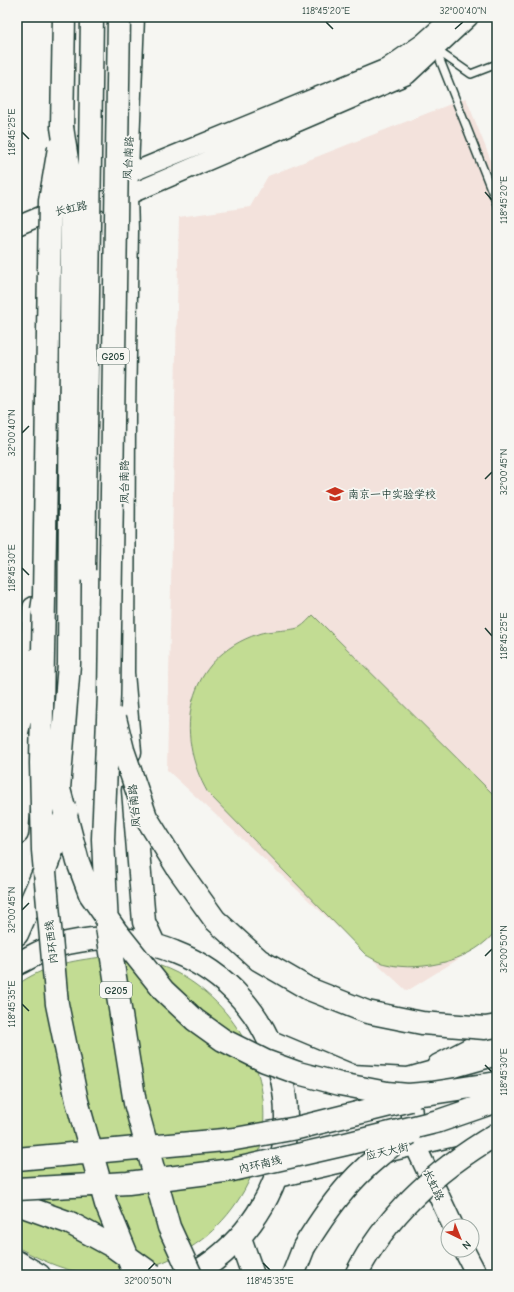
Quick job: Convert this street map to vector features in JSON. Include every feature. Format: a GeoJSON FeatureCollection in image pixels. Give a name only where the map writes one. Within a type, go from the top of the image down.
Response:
{"type":"FeatureCollection","features":[{"type":"Feature","properties":{"kind":"main road"},"geometry":{"type":"LineString","coordinates":[[17,832],[29,690],[39,531],[55,210],[55,17]]}},
{"type":"Feature","properties":{"kind":"main road"},"geometry":{"type":"LineString","coordinates":[[17,732],[32,675],[44,597],[50,201],[62,127],[64,17]]}},
{"type":"Feature","properties":{"kind":"main road"},"geometry":{"type":"LineString","coordinates":[[17,934],[68,809],[81,668],[84,615],[92,17]]}},
{"type":"Feature","properties":{"kind":"main road","name":"凤台南路"},"geometry":{"type":"LineString","coordinates":[[109,694],[119,17]]}},
{"type":"Feature","properties":{"kind":"main road","name":"凤台南路"},"geometry":{"type":"LineString","coordinates":[[133,17],[126,196],[123,673],[144,922],[154,944]]}},
{"type":"Feature","properties":{"kind":"main road"},"geometry":{"type":"LineString","coordinates":[[62,127],[72,193],[72,209],[69,664],[59,789],[78,862],[90,894],[116,931],[164,991],[195,1020],[223,1040],[265,1061],[298,1073],[340,1084],[387,1093],[408,1095],[497,1084]]}},
{"type":"Feature","properties":{"kind":"main road","name":"内环西线"},"geometry":{"type":"LineString","coordinates":[[44,597],[42,763],[43,850],[57,1004],[77,1101],[106,1204],[135,1275]]}},
{"type":"Feature","properties":{"kind":"main road"},"geometry":{"type":"LineString","coordinates":[[109,694],[123,750],[146,817],[177,867],[215,920],[259,960],[309,989],[367,1012],[422,1023],[485,1028],[497,1026]]}},
{"type":"Feature","properties":{"kind":"main road","name":"G205"},"geometry":{"type":"LineString","coordinates":[[109,694],[103,839],[108,934],[135,1102],[169,1227],[190,1275]]}},
{"type":"Feature","properties":{"kind":"main road"},"geometry":{"type":"LineString","coordinates":[[17,964],[54,946],[104,938],[154,944],[191,958],[224,980],[250,1008],[271,1042],[282,1074],[286,1108],[285,1143],[277,1176],[261,1209],[240,1238],[199,1271],[190,1275]]}},
{"type":"Feature","properties":{"kind":"main road"},"geometry":{"type":"LineString","coordinates":[[271,1042],[352,1076],[408,1079],[497,1054]]}},
{"type":"Feature","properties":{"kind":"main road"},"geometry":{"type":"LineString","coordinates":[[17,1159],[235,1139],[297,1128],[420,1097],[497,1071]]}},
{"type":"Feature","properties":{"kind":"main road","name":"长虹路"},"geometry":{"type":"LineString","coordinates":[[408,1079],[415,1145],[449,1218]]}},
{"type":"Feature","properties":{"kind":"main road"},"geometry":{"type":"LineString","coordinates":[[293,1275],[304,1247],[327,1210],[357,1174],[402,1138],[474,1098],[497,1089]]}},
{"type":"Feature","properties":{"kind":"main road","name":"内环南线"},"geometry":{"type":"LineString","coordinates":[[17,1189],[128,1183],[232,1170],[439,1121],[497,1101]]}},
{"type":"Feature","properties":{"kind":"main road","name":"应天大街"},"geometry":{"type":"LineString","coordinates":[[277,1176],[497,1125]]}},
{"type":"Feature","properties":{"kind":"main road"},"geometry":{"type":"LineString","coordinates":[[356,1275],[364,1260],[388,1225],[422,1187],[468,1151],[497,1134]]}},
{"type":"Feature","properties":{"kind":"main road"},"geometry":{"type":"LineString","coordinates":[[17,1204],[70,1223],[114,1247],[153,1275]]}},
{"type":"Feature","properties":{"kind":"main road"},"geometry":{"type":"LineString","coordinates":[[240,1238],[253,1275]]}},
{"type":"Feature","properties":{"kind":"main road"},"geometry":{"type":"LineString","coordinates":[[468,1258],[476,1275]]}},
{"type":"Feature","properties":{"kind":"main road"},"geometry":{"type":"LineString","coordinates":[[17,1262],[39,1275]]}},
{"type":"Feature","properties":{"kind":"main road"},"geometry":{"type":"LineString","coordinates":[[17,1271],[25,1275]]}},
{"type":"Feature","properties":{"kind":"street"},"geometry":{"type":"LineString","coordinates":[[128,174],[387,68],[423,44],[451,17]]}},
{"type":"Feature","properties":{"kind":"street","name":"长虹路"},"geometry":{"type":"LineString","coordinates":[[17,226],[55,210],[126,196],[407,74],[469,17]]}},
{"type":"Feature","properties":{"kind":"street"},"geometry":{"type":"LineString","coordinates":[[408,1079],[497,1033]]}},
{"type":"Feature","properties":{"kind":"lane"},"geometry":{"type":"LineString","coordinates":[[451,17],[435,49],[497,204]]}},
{"type":"Feature","properties":{"kind":"lane"},"geometry":{"type":"LineString","coordinates":[[435,49],[471,74],[497,64]]}},
{"type":"Feature","properties":{"kind":"shaded area","name":"南京一中实验学校"},"geometry":{"type":"Polygon","coordinates":[[[466,98],[497,176],[497,935],[407,991],[167,770],[179,217],[250,207],[268,176],[466,98]]]}},
{"type":"Feature","properties":{"kind":"green space"},"geometry":{"type":"Polygon","coordinates":[[[313,615],[497,798],[497,929],[488,940],[476,949],[462,956],[447,962],[415,967],[378,962],[366,955],[208,793],[197,770],[191,746],[189,723],[193,700],[201,679],[215,661],[234,645],[258,634],[300,627],[313,615]]]}},
{"type":"Feature","properties":{"kind":"green space"},"geometry":{"type":"Polygon","coordinates":[[[104,957],[123,958],[150,963],[177,973],[201,988],[221,1007],[238,1029],[251,1054],[260,1080],[264,1107],[263,1135],[256,1163],[244,1190],[228,1215],[207,1235],[183,1252],[157,1264],[129,1272],[100,1274],[63,1268],[17,1247],[17,985],[37,973],[59,965],[104,957]]]}},
{"type":"Feature","properties":{"kind":"place","name":"南京一中实验学校"},"geometry":{"type":"Point","coordinates":[335,494]}}]}
